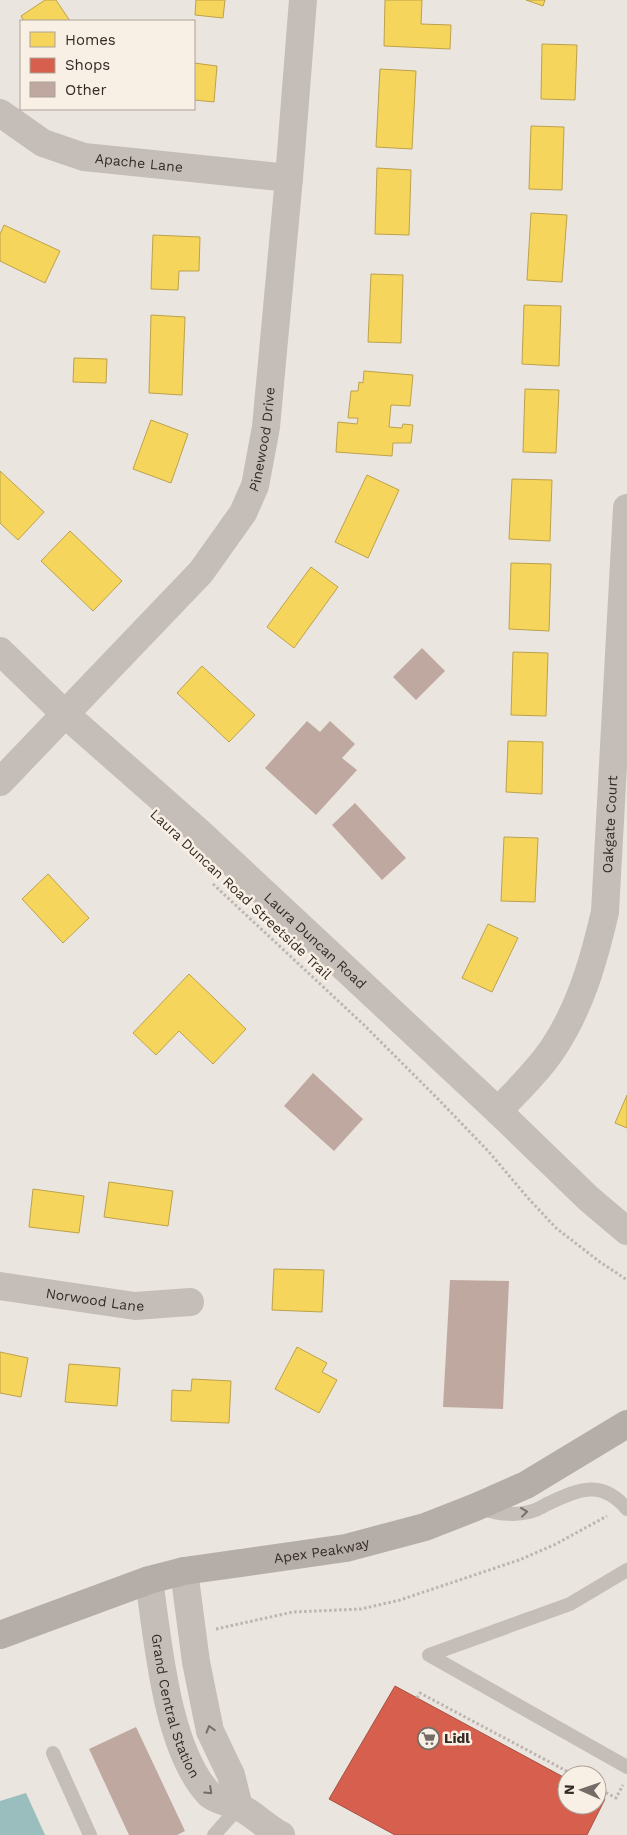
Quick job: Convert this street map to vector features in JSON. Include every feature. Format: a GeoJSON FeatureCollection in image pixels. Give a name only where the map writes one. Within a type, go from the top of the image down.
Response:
{"type":"FeatureCollection","features":[{"type":"Feature","properties":{"kind":"main road","name":"Apex Peakway"},"geometry":{"type":"LineString","coordinates":[[0,1635],[149,1580],[184,1571],[346,1548],[426,1527],[476,1508],[526,1485],[627,1424]]}},
{"type":"Feature","properties":{"kind":"street","name":"Pinewood Drive"},"geometry":{"type":"LineString","coordinates":[[0,782],[201,572],[239,520],[255,486],[266,427],[303,0]]}},
{"type":"Feature","properties":{"kind":"street","name":"Apache Lane"},"geometry":{"type":"LineString","coordinates":[[0,114],[43,143],[84,157],[289,178]]}},
{"type":"Feature","properties":{"kind":"street","name":"Oakgate Court"},"geometry":{"type":"LineString","coordinates":[[498,1111],[554,1048],[582,995],[595,955],[605,912],[627,508]]}},
{"type":"Feature","properties":{"kind":"street","name":"Laura Duncan Road"},"geometry":{"type":"LineString","coordinates":[[0,651],[66,714],[199,832],[590,1199],[627,1231]]}},
{"type":"Feature","properties":{"kind":"street","name":"Norwood Lane"},"geometry":{"type":"LineString","coordinates":[[0,1286],[135,1306],[190,1302]]}},
{"type":"Feature","properties":{"kind":"street","name":"Grand Central Station"},"geometry":{"type":"LineString","coordinates":[[184,1571],[196,1662],[210,1732],[231,1775],[239,1807]]}},
{"type":"Feature","properties":{"kind":"street","name":"Grand Central Station"},"geometry":{"type":"LineString","coordinates":[[149,1580],[170,1708],[184,1752],[198,1780],[210,1796],[239,1807],[269,1829],[281,1835]]}},
{"type":"Feature","properties":{"kind":"lane"},"geometry":{"type":"LineString","coordinates":[[476,1508],[499,1514],[529,1512],[575,1492],[597,1488],[615,1497],[627,1509]]}},
{"type":"Feature","properties":{"kind":"lane"},"geometry":{"type":"LineString","coordinates":[[627,1570],[570,1604],[429,1655],[627,1768]]}},
{"type":"Feature","properties":{"kind":"lane"},"geometry":{"type":"LineString","coordinates":[[52,1753],[90,1835]]}},
{"type":"Feature","properties":{"kind":"lane"},"geometry":{"type":"LineString","coordinates":[[214,1835],[239,1807]]}},
{"type":"Feature","properties":{"kind":"path","name":"Laura Duncan Road Streetside Trail"},"geometry":{"type":"LineString","coordinates":[[208,878],[364,1025],[439,1100],[489,1152],[556,1228],[627,1280]]}},
{"type":"Feature","properties":{"kind":"path"},"geometry":{"type":"LineString","coordinates":[[213,1630],[293,1612],[361,1609],[400,1600],[528,1556],[554,1545],[608,1515]]}},
{"type":"Feature","properties":{"kind":"path"},"geometry":{"type":"LineString","coordinates":[[418,1698],[420,1693],[557,1766]]}},
{"type":"Feature","properties":{"kind":"path"},"geometry":{"type":"LineString","coordinates":[[607,1793],[616,1798],[623,1785]]}},
{"type":"Feature","properties":{"kind":"water"},"geometry":{"type":"Polygon","coordinates":[[[26,1793],[45,1835],[0,1835],[0,1801],[26,1793]]]}},
{"type":"Feature","properties":{"kind":"building: Homes"},"geometry":{"type":"Polygon","coordinates":[[[45,0],[56,0],[69,20],[23,20],[21,16],[45,0]]]}},
{"type":"Feature","properties":{"kind":"building: Homes"},"geometry":{"type":"Polygon","coordinates":[[[196,0],[225,0],[223,18],[195,15],[196,0]]]}},
{"type":"Feature","properties":{"kind":"building: Homes"},"geometry":{"type":"Polygon","coordinates":[[[385,0],[422,0],[421,24],[451,25],[450,49],[384,46],[385,0]]]}},
{"type":"Feature","properties":{"kind":"building: Homes"},"geometry":{"type":"Polygon","coordinates":[[[526,0],[545,0],[543,6],[526,0]]]}},
{"type":"Feature","properties":{"kind":"building: Homes"},"geometry":{"type":"Polygon","coordinates":[[[542,44],[577,45],[575,100],[541,99],[542,44]]]}},
{"type":"Feature","properties":{"kind":"building: Homes"},"geometry":{"type":"Polygon","coordinates":[[[195,63],[217,66],[214,102],[195,100],[195,63]]]}},
{"type":"Feature","properties":{"kind":"building: Homes"},"geometry":{"type":"Polygon","coordinates":[[[380,69],[416,71],[412,149],[376,147],[380,69]]]}},
{"type":"Feature","properties":{"kind":"building: Homes"},"geometry":{"type":"Polygon","coordinates":[[[531,126],[564,127],[562,190],[529,189],[531,126]]]}},
{"type":"Feature","properties":{"kind":"building: Homes"},"geometry":{"type":"Polygon","coordinates":[[[377,168],[411,170],[409,235],[375,234],[377,168]]]}},
{"type":"Feature","properties":{"kind":"building: Homes"},"geometry":{"type":"Polygon","coordinates":[[[531,213],[567,215],[562,282],[527,280],[531,213]]]}},
{"type":"Feature","properties":{"kind":"building: Homes"},"geometry":{"type":"Polygon","coordinates":[[[4,225],[60,251],[45,283],[0,261],[0,234],[4,225]]]}},
{"type":"Feature","properties":{"kind":"building: Homes"},"geometry":{"type":"Polygon","coordinates":[[[153,235],[200,237],[199,271],[179,271],[178,290],[151,289],[153,235]]]}},
{"type":"Feature","properties":{"kind":"building: Homes"},"geometry":{"type":"Polygon","coordinates":[[[371,274],[403,275],[401,343],[368,342],[371,274]]]}},
{"type":"Feature","properties":{"kind":"building: Homes"},"geometry":{"type":"Polygon","coordinates":[[[524,305],[561,306],[559,366],[522,364],[524,305]]]}},
{"type":"Feature","properties":{"kind":"building: Homes"},"geometry":{"type":"Polygon","coordinates":[[[151,315],[185,317],[182,395],[149,393],[151,315]]]}},
{"type":"Feature","properties":{"kind":"building: Homes"},"geometry":{"type":"Polygon","coordinates":[[[74,358],[107,359],[106,383],[73,382],[74,358]]]}},
{"type":"Feature","properties":{"kind":"building: Homes"},"geometry":{"type":"Polygon","coordinates":[[[364,371],[413,375],[410,406],[391,405],[389,427],[402,428],[403,424],[413,425],[411,443],[393,443],[392,456],[336,452],[338,422],[357,424],[358,418],[348,418],[351,391],[358,391],[359,382],[363,383],[364,371]]]}},
{"type":"Feature","properties":{"kind":"building: Homes"},"geometry":{"type":"Polygon","coordinates":[[[525,389],[559,390],[556,453],[523,452],[525,389]]]}},
{"type":"Feature","properties":{"kind":"building: Homes"},"geometry":{"type":"Polygon","coordinates":[[[151,420],[188,434],[171,483],[133,469],[151,420]]]}},
{"type":"Feature","properties":{"kind":"building: Homes"},"geometry":{"type":"Polygon","coordinates":[[[0,471],[44,512],[18,540],[0,523],[0,471]]]}},
{"type":"Feature","properties":{"kind":"building: Homes"},"geometry":{"type":"Polygon","coordinates":[[[367,475],[399,490],[368,558],[335,542],[367,475]]]}},
{"type":"Feature","properties":{"kind":"building: Homes"},"geometry":{"type":"Polygon","coordinates":[[[512,479],[552,480],[550,541],[509,539],[512,479]]]}},
{"type":"Feature","properties":{"kind":"building: Homes"},"geometry":{"type":"Polygon","coordinates":[[[70,531],[122,581],[93,611],[41,561],[70,531]]]}},
{"type":"Feature","properties":{"kind":"building: Homes"},"geometry":{"type":"Polygon","coordinates":[[[511,563],[551,564],[549,631],[509,629],[511,563]]]}},
{"type":"Feature","properties":{"kind":"building: Homes"},"geometry":{"type":"Polygon","coordinates":[[[311,567],[338,587],[294,648],[267,627],[311,567]]]}},
{"type":"Feature","properties":{"kind":"building: Homes"},"geometry":{"type":"Polygon","coordinates":[[[513,652],[548,653],[546,716],[511,715],[513,652]]]}},
{"type":"Feature","properties":{"kind":"building: Homes"},"geometry":{"type":"Polygon","coordinates":[[[202,666],[255,715],[229,742],[177,693],[202,666]]]}},
{"type":"Feature","properties":{"kind":"building: Homes"},"geometry":{"type":"Polygon","coordinates":[[[508,741],[543,742],[542,794],[506,792],[508,741]]]}},
{"type":"Feature","properties":{"kind":"building: Homes"},"geometry":{"type":"Polygon","coordinates":[[[504,837],[538,838],[535,902],[501,901],[504,837]]]}},
{"type":"Feature","properties":{"kind":"building: Homes"},"geometry":{"type":"Polygon","coordinates":[[[48,874],[89,918],[63,943],[22,899],[48,874]]]}},
{"type":"Feature","properties":{"kind":"building: Homes"},"geometry":{"type":"Polygon","coordinates":[[[488,924],[518,938],[492,992],[462,978],[488,924]]]}},
{"type":"Feature","properties":{"kind":"building: Homes"},"geometry":{"type":"Polygon","coordinates":[[[189,974],[246,1029],[213,1064],[179,1031],[156,1055],[133,1033],[189,974]]]}},
{"type":"Feature","properties":{"kind":"building: Homes"},"geometry":{"type":"Polygon","coordinates":[[[627,1095],[627,1128],[615,1123],[627,1095]]]}},
{"type":"Feature","properties":{"kind":"building: Homes"},"geometry":{"type":"Polygon","coordinates":[[[109,1182],[173,1191],[168,1226],[104,1217],[109,1182]]]}},
{"type":"Feature","properties":{"kind":"building: Homes"},"geometry":{"type":"Polygon","coordinates":[[[33,1189],[84,1196],[79,1233],[29,1227],[33,1189]]]}},
{"type":"Feature","properties":{"kind":"building: Homes"},"geometry":{"type":"Polygon","coordinates":[[[274,1269],[324,1270],[322,1312],[272,1310],[274,1269]]]}},
{"type":"Feature","properties":{"kind":"building: Homes"},"geometry":{"type":"Polygon","coordinates":[[[297,1347],[327,1363],[322,1372],[337,1380],[319,1413],[275,1389],[297,1347]]]}},
{"type":"Feature","properties":{"kind":"building: Homes"},"geometry":{"type":"Polygon","coordinates":[[[0,1352],[28,1358],[21,1397],[0,1393],[0,1352]]]}},
{"type":"Feature","properties":{"kind":"building: Homes"},"geometry":{"type":"Polygon","coordinates":[[[69,1364],[120,1368],[117,1406],[65,1402],[69,1364]]]}},
{"type":"Feature","properties":{"kind":"building: Homes"},"geometry":{"type":"Polygon","coordinates":[[[192,1379],[231,1381],[229,1423],[171,1421],[172,1390],[191,1391],[192,1379]]]}},
{"type":"Feature","properties":{"kind":"building: Shops","name":"Lidl"},"geometry":{"type":"Polygon","coordinates":[[[395,1686],[557,1774],[557,1815],[597,1815],[587,1835],[395,1835],[329,1799],[395,1686]]]}},
{"type":"Feature","properties":{"kind":"building: Other"},"geometry":{"type":"Polygon","coordinates":[[[422,648],[445,671],[416,700],[393,677],[422,648]]]}},
{"type":"Feature","properties":{"kind":"building: Other"},"geometry":{"type":"Polygon","coordinates":[[[307,721],[320,732],[330,721],[355,744],[342,758],[357,770],[316,815],[265,768],[307,721]]]}},
{"type":"Feature","properties":{"kind":"building: Other"},"geometry":{"type":"Polygon","coordinates":[[[355,803],[406,858],[382,880],[332,825],[355,803]]]}},
{"type":"Feature","properties":{"kind":"building: Other"},"geometry":{"type":"Polygon","coordinates":[[[313,1073],[363,1119],[334,1151],[284,1106],[313,1073]]]}},
{"type":"Feature","properties":{"kind":"building: Other"},"geometry":{"type":"Polygon","coordinates":[[[450,1280],[509,1281],[503,1409],[443,1407],[450,1280]]]}},
{"type":"Feature","properties":{"kind":"building: Other"},"geometry":{"type":"Polygon","coordinates":[[[136,1727],[185,1831],[177,1835],[129,1835],[89,1749],[136,1727]]]}},
{"type":"Feature","properties":{"kind":"place","name":"Lidl"},"geometry":{"type":"Point","coordinates":[428,1738]}}]}
